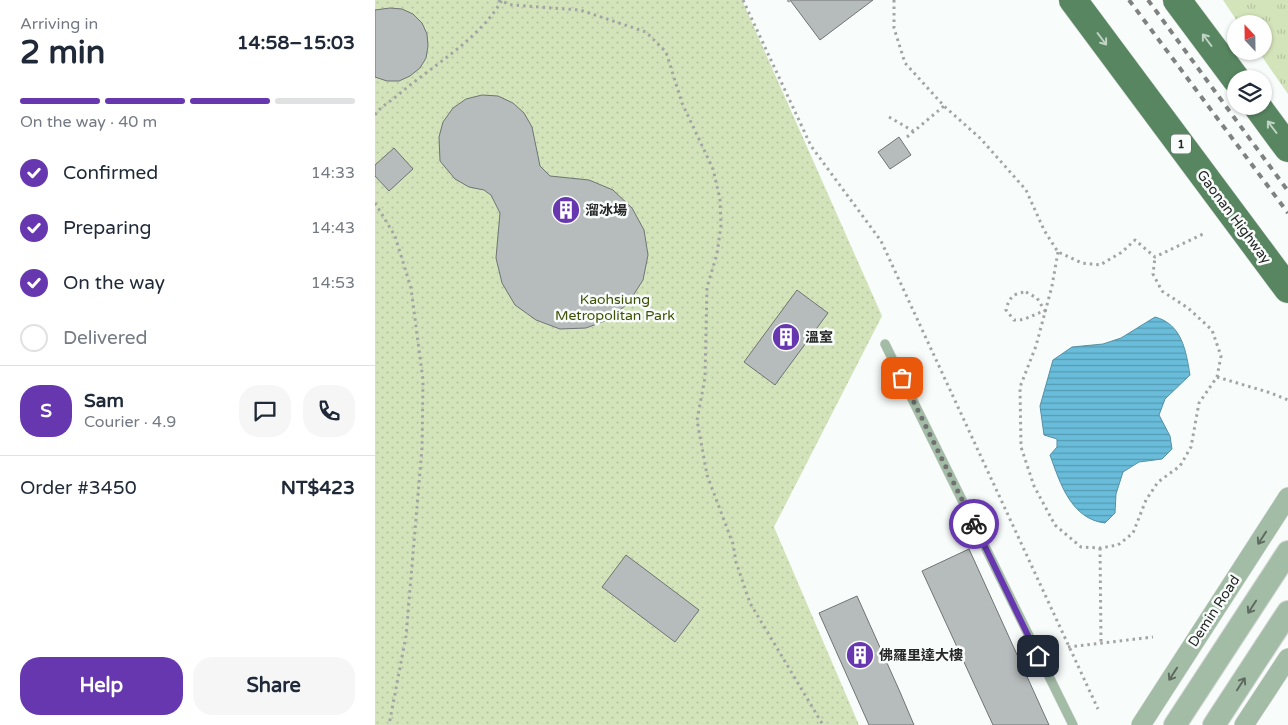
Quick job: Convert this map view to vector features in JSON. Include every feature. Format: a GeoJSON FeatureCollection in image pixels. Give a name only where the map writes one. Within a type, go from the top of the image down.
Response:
{"type":"FeatureCollection","features":[{"type":"Feature","properties":{"kind":"main road","name":"Gaonan Highway"},"geometry":{"type":"LineString","coordinates":[[1073,0],[1288,289]]}},
{"type":"Feature","properties":{"kind":"main road"},"geometry":{"type":"LineString","coordinates":[[1177,0],[1229,70]]}},
{"type":"Feature","properties":{"kind":"main road"},"geometry":{"type":"LineString","coordinates":[[1264,115],[1288,148]]}},
{"type":"Feature","properties":{"kind":"street","name":"Demin Road"},"geometry":{"type":"LineString","coordinates":[[1141,725],[1288,497]]}},
{"type":"Feature","properties":{"kind":"street"},"geometry":{"type":"LineString","coordinates":[[1175,725],[1288,552]]}},
{"type":"Feature","properties":{"kind":"street"},"geometry":{"type":"LineString","coordinates":[[1214,725],[1288,612]]}},
{"type":"Feature","properties":{"kind":"street"},"geometry":{"type":"LineString","coordinates":[[1244,725],[1288,658]]}},
{"type":"Feature","properties":{"kind":"lane"},"geometry":{"type":"LineString","coordinates":[[885,344],[1073,725]]}},
{"type":"Feature","properties":{"kind":"path"},"geometry":{"type":"LineString","coordinates":[[743,0],[811,146],[881,241],[1098,710]]}},
{"type":"Feature","properties":{"kind":"path"},"geometry":{"type":"LineString","coordinates":[[895,0],[893,28],[905,64],[944,106],[981,139],[1026,190],[1044,230],[1058,252],[1082,262],[1100,264],[1122,252],[1135,240],[1155,256]]}},
{"type":"Feature","properties":{"kind":"path"},"geometry":{"type":"LineString","coordinates":[[375,115],[384,104],[466,40],[493,15],[500,1],[512,5],[580,10],[646,32],[666,52],[682,103],[713,169],[720,199],[721,224],[717,254],[707,288],[705,378],[697,420],[707,475],[733,544],[736,562],[750,603],[823,725]]}},
{"type":"Feature","properties":{"kind":"path"},"geometry":{"type":"LineString","coordinates":[[907,136],[944,106]]}},
{"type":"Feature","properties":{"kind":"path"},"geometry":{"type":"LineString","coordinates":[[889,117],[913,132]]}},
{"type":"Feature","properties":{"kind":"path"},"geometry":{"type":"LineString","coordinates":[[375,203],[395,236],[411,288],[423,380],[422,448],[407,636],[389,725]]}},
{"type":"Feature","properties":{"kind":"path"},"geometry":{"type":"LineString","coordinates":[[1155,256],[1203,234]]}},
{"type":"Feature","properties":{"kind":"path"},"geometry":{"type":"LineString","coordinates":[[1058,252],[1036,346],[1020,386],[1021,447],[1034,486],[1055,525],[1081,547],[1100,548],[1118,546],[1133,533],[1146,500],[1158,482],[1180,466],[1191,447],[1199,403],[1217,378],[1221,356],[1211,330],[1188,308],[1162,291],[1153,274],[1155,256]]}},
{"type":"Feature","properties":{"kind":"path"},"geometry":{"type":"LineString","coordinates":[[1017,292],[1026,292],[1037,298],[1045,311],[1034,314],[1025,321],[1014,320],[1007,310],[1009,300],[1017,292]]}},
{"type":"Feature","properties":{"kind":"path"},"geometry":{"type":"LineString","coordinates":[[1217,378],[1271,393],[1288,400]]}},
{"type":"Feature","properties":{"kind":"path"},"geometry":{"type":"LineString","coordinates":[[1100,548],[1101,642]]}},
{"type":"Feature","properties":{"kind":"path"},"geometry":{"type":"LineString","coordinates":[[1069,647],[1153,637]]}},
{"type":"Feature","properties":{"kind":"green space","name":"Kaohsiung Metropolitan Park"},"geometry":{"type":"Polygon","coordinates":[[[375,0],[742,0],[882,316],[774,527],[859,725],[375,725],[375,0]]]}},
{"type":"Feature","properties":{"kind":"green space"},"geometry":{"type":"Polygon","coordinates":[[[1223,0],[1288,0],[1288,94],[1264,60],[1273,60],[1273,15],[1233,15],[1223,0]]]}},
{"type":"Feature","properties":{"kind":"water"},"geometry":{"type":"Polygon","coordinates":[[[1155,317],[1164,321],[1177,332],[1187,357],[1190,375],[1165,399],[1159,415],[1170,436],[1172,449],[1162,459],[1139,462],[1123,472],[1116,494],[1115,513],[1105,523],[1093,520],[1083,515],[1075,507],[1063,488],[1050,455],[1057,447],[1057,439],[1044,435],[1040,406],[1053,360],[1072,347],[1103,344],[1121,338],[1155,317]]]}},
{"type":"Feature","properties":{"kind":"building"},"geometry":{"type":"Polygon","coordinates":[[[790,0],[873,0],[820,40],[790,0]]]}},
{"type":"Feature","properties":{"kind":"building"},"geometry":{"type":"Polygon","coordinates":[[[402,9],[413,14],[422,23],[427,34],[426,58],[420,68],[410,76],[399,81],[387,81],[375,77],[375,10],[402,9]]]}},
{"type":"Feature","properties":{"kind":"building","name":"溜冰場"},"geometry":{"type":"Polygon","coordinates":[[[482,95],[498,96],[513,103],[524,113],[532,127],[540,166],[550,176],[589,180],[613,190],[632,208],[644,230],[648,255],[643,280],[629,302],[610,319],[586,328],[560,329],[536,320],[515,305],[502,283],[496,258],[500,213],[491,195],[484,190],[469,187],[455,179],[440,161],[439,137],[443,122],[453,108],[466,99],[482,95]]]}},
{"type":"Feature","properties":{"kind":"building"},"geometry":{"type":"Polygon","coordinates":[[[899,137],[911,155],[890,169],[878,152],[899,137]]]}},
{"type":"Feature","properties":{"kind":"building"},"geometry":{"type":"Polygon","coordinates":[[[394,148],[413,169],[389,191],[375,176],[375,165],[394,148]]]}},
{"type":"Feature","properties":{"kind":"building","name":"溫室"},"geometry":{"type":"Polygon","coordinates":[[[797,290],[828,313],[775,385],[744,362],[797,290]]]}},
{"type":"Feature","properties":{"kind":"building"},"geometry":{"type":"Polygon","coordinates":[[[969,549],[1049,725],[993,725],[922,571],[969,549]]]}},
{"type":"Feature","properties":{"kind":"building"},"geometry":{"type":"Polygon","coordinates":[[[626,555],[699,610],[675,642],[602,587],[626,555]]]}},
{"type":"Feature","properties":{"kind":"building","name":"佛羅里達大樓"},"geometry":{"type":"Polygon","coordinates":[[[857,596],[914,725],[869,725],[819,613],[857,596]]]}},
{"type":"Feature","properties":{"kind":"railway"},"geometry":{"type":"LineString","coordinates":[[1129,0],[1288,213]]}},
{"type":"Feature","properties":{"kind":"railway"},"geometry":{"type":"LineString","coordinates":[[1148,0],[1288,191]]}},
{"type":"Feature","properties":{"kind":"way so far"},"geometry":{"type":"LineString","coordinates":[[902,378],[974,524]]}},
{"type":"Feature","properties":{"kind":"place","name":"溜冰場"},"geometry":{"type":"Point","coordinates":[566,210]}},
{"type":"Feature","properties":{"kind":"place","name":"溫室"},"geometry":{"type":"Point","coordinates":[786,337]}},
{"type":"Feature","properties":{"kind":"place","name":"佛羅里達大樓"},"geometry":{"type":"Point","coordinates":[860,655]}},
{"type":"Feature","properties":{"kind":"route"},"geometry":{"type":"LineString","coordinates":[[974,524],[1038,656]]}}]}
